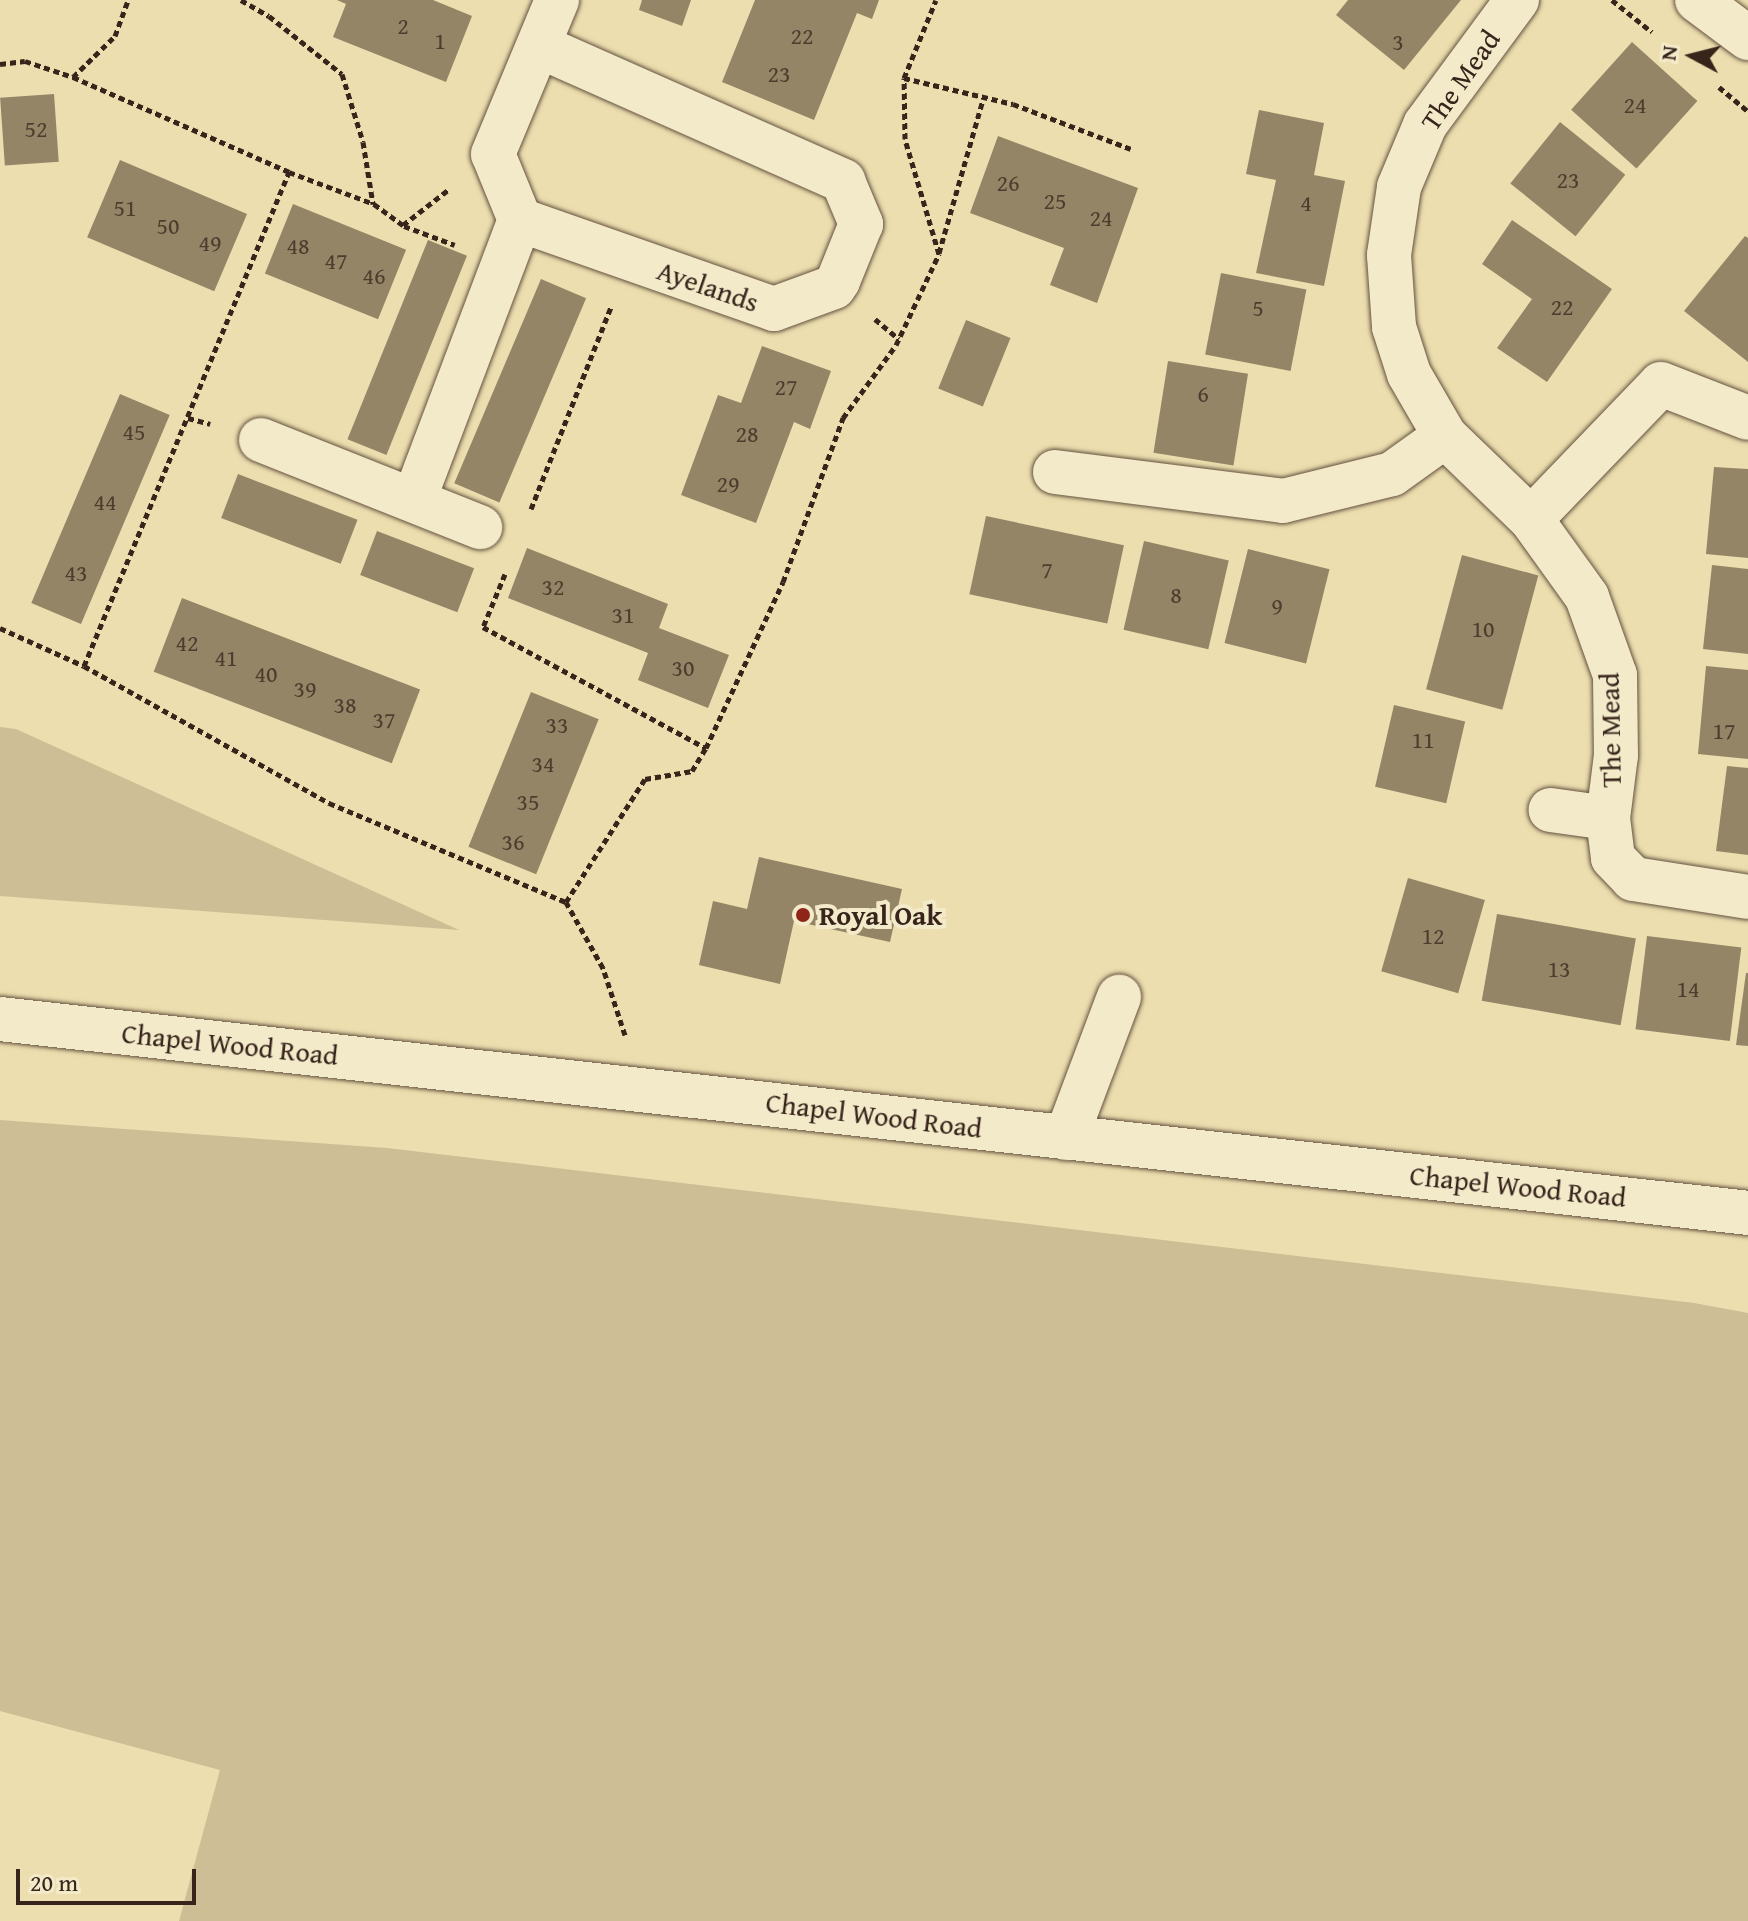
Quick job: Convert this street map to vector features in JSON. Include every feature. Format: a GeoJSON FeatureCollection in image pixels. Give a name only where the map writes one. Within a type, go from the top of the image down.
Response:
{"type":"FeatureCollection","features":[{"type":"Feature","properties":{"kind":"street"},"geometry":{"type":"LineString","coordinates":[[414,500],[520,220],[493,154],[557,0]]}},
{"type":"Feature","properties":{"kind":"street","name":"The Mead"},"geometry":{"type":"LineString","coordinates":[[1517,0],[1425,125],[1399,187],[1389,255],[1394,327],[1409,374],[1445,436],[1531,519],[1587,597],[1615,675],[1616,755],[1608,818],[1613,858],[1633,879],[1748,897]]}},
{"type":"Feature","properties":{"kind":"street"},"geometry":{"type":"LineString","coordinates":[[1697,0],[1748,38]]}},
{"type":"Feature","properties":{"kind":"street","name":"Ayelands"},"geometry":{"type":"LineString","coordinates":[[520,220],[774,309],[834,287],[861,224],[843,181],[539,46]]}},
{"type":"Feature","properties":{"kind":"street"},"geometry":{"type":"LineString","coordinates":[[1531,519],[1661,384],[1748,418]]}},
{"type":"Feature","properties":{"kind":"street"},"geometry":{"type":"LineString","coordinates":[[1055,472],[1283,501],[1392,474],[1445,436]]}},
{"type":"Feature","properties":{"kind":"street"},"geometry":{"type":"LineString","coordinates":[[261,440],[480,527]]}},
{"type":"Feature","properties":{"kind":"street","name":"The Mead"},"geometry":{"type":"LineString","coordinates":[[1551,810],[1608,818]]}},
{"type":"Feature","properties":{"kind":"street"},"geometry":{"type":"LineString","coordinates":[[1066,1138],[1119,997]]}},
{"type":"Feature","properties":{"kind":"street","name":"Chapel Wood Road"},"geometry":{"type":"LineString","coordinates":[[0,1019],[643,1087],[1066,1138],[1748,1213]]}},
{"type":"Feature","properties":{"kind":"path"},"geometry":{"type":"LineString","coordinates":[[73,77],[115,36],[128,0]]}},
{"type":"Feature","properties":{"kind":"path"},"geometry":{"type":"LineString","coordinates":[[241,0],[269,16],[342,74],[363,142],[374,204]]}},
{"type":"Feature","properties":{"kind":"path"},"geometry":{"type":"LineString","coordinates":[[936,0],[904,78],[905,139],[939,254]]}},
{"type":"Feature","properties":{"kind":"path"},"geometry":{"type":"LineString","coordinates":[[0,64],[25,61],[73,77],[289,172],[374,204],[403,225],[493,154]]}},
{"type":"Feature","properties":{"kind":"path"},"geometry":{"type":"LineString","coordinates":[[904,78],[983,100],[1013,104],[1131,149]]}},
{"type":"Feature","properties":{"kind":"path"},"geometry":{"type":"LineString","coordinates":[[566,902],[645,779],[692,771],[706,748],[783,582],[843,418],[896,345],[939,254],[983,100]]}},
{"type":"Feature","properties":{"kind":"path"},"geometry":{"type":"LineString","coordinates":[[84,666],[289,172]]}},
{"type":"Feature","properties":{"kind":"path"},"geometry":{"type":"LineString","coordinates":[[529,514],[630,258]]}},
{"type":"Feature","properties":{"kind":"path"},"geometry":{"type":"LineString","coordinates":[[506,570],[483,627],[706,748]]}},
{"type":"Feature","properties":{"kind":"path"},"geometry":{"type":"LineString","coordinates":[[0,628],[84,666],[329,803],[566,902],[603,968],[643,1087]]}},
{"type":"Feature","properties":{"kind":"shaded area"},"geometry":{"type":"Polygon","coordinates":[[[0,727],[16,729],[459,930],[0,896],[0,727]]]}},
{"type":"Feature","properties":{"kind":"shaded area"},"geometry":{"type":"Polygon","coordinates":[[[0,1120],[387,1148],[1694,1303],[1748,1313],[1748,1921],[179,1921],[220,1770],[0,1711],[0,1120]]]}},
{"type":"Feature","properties":{"kind":"building"},"geometry":{"type":"Polygon","coordinates":[[[337,0],[433,0],[472,16],[446,82],[333,37],[346,4],[337,0]]]}},
{"type":"Feature","properties":{"kind":"building"},"geometry":{"type":"Polygon","coordinates":[[[642,0],[691,0],[682,26],[639,10],[642,0]]]}},
{"type":"Feature","properties":{"kind":"building"},"geometry":{"type":"Polygon","coordinates":[[[755,0],[879,0],[872,19],[857,13],[814,120],[722,82],[755,0]]]}},
{"type":"Feature","properties":{"kind":"building"},"geometry":{"type":"Polygon","coordinates":[[[1348,0],[1461,0],[1404,70],[1336,15],[1348,0]]]}},
{"type":"Feature","properties":{"kind":"building"},"geometry":{"type":"Polygon","coordinates":[[[1632,42],[1697,101],[1637,169],[1571,110],[1632,42]]]}},
{"type":"Feature","properties":{"kind":"building"},"geometry":{"type":"Polygon","coordinates":[[[54,94],[59,162],[5,166],[0,98],[54,94]]]}},
{"type":"Feature","properties":{"kind":"building"},"geometry":{"type":"Polygon","coordinates":[[[1259,110],[1324,123],[1314,175],[1345,181],[1324,286],[1256,273],[1276,180],[1246,174],[1259,110]]]}},
{"type":"Feature","properties":{"kind":"building"},"geometry":{"type":"Polygon","coordinates":[[[1560,122],[1625,175],[1576,236],[1510,183],[1560,122]]]}},
{"type":"Feature","properties":{"kind":"building"},"geometry":{"type":"Polygon","coordinates":[[[998,136],[1138,188],[1097,303],[1050,285],[1064,248],[970,213],[998,136]]]}},
{"type":"Feature","properties":{"kind":"building"},"geometry":{"type":"Polygon","coordinates":[[[120,160],[247,214],[214,291],[87,237],[120,160]]]}},
{"type":"Feature","properties":{"kind":"building"},"geometry":{"type":"Polygon","coordinates":[[[293,204],[406,250],[378,319],[265,274],[293,204]]]}},
{"type":"Feature","properties":{"kind":"building"},"geometry":{"type":"Polygon","coordinates":[[[1512,220],[1612,289],[1547,382],[1497,348],[1532,299],[1482,264],[1512,220]]]}},
{"type":"Feature","properties":{"kind":"building"},"geometry":{"type":"Polygon","coordinates":[[[1745,236],[1748,238],[1748,362],[1684,311],[1745,236]]]}},
{"type":"Feature","properties":{"kind":"building"},"geometry":{"type":"Polygon","coordinates":[[[428,240],[467,256],[386,455],[347,439],[428,240]]]}},
{"type":"Feature","properties":{"kind":"building"},"geometry":{"type":"Polygon","coordinates":[[[1221,273],[1306,290],[1291,371],[1205,354],[1221,273]]]}},
{"type":"Feature","properties":{"kind":"building"},"geometry":{"type":"Polygon","coordinates":[[[541,279],[586,298],[499,502],[454,483],[541,279]]]}},
{"type":"Feature","properties":{"kind":"building"},"geometry":{"type":"Polygon","coordinates":[[[966,320],[1011,338],[983,407],[938,389],[966,320]]]}},
{"type":"Feature","properties":{"kind":"building"},"geometry":{"type":"Polygon","coordinates":[[[762,346],[831,371],[810,429],[794,422],[756,523],[681,495],[718,395],[741,403],[762,346]]]}},
{"type":"Feature","properties":{"kind":"building"},"geometry":{"type":"Polygon","coordinates":[[[1168,361],[1248,374],[1233,466],[1153,453],[1168,361]]]}},
{"type":"Feature","properties":{"kind":"building"},"geometry":{"type":"Polygon","coordinates":[[[120,394],[170,415],[81,624],[31,603],[120,394]]]}},
{"type":"Feature","properties":{"kind":"building"},"geometry":{"type":"Polygon","coordinates":[[[1714,467],[1748,469],[1748,558],[1706,554],[1714,467]]]}},
{"type":"Feature","properties":{"kind":"building"},"geometry":{"type":"Polygon","coordinates":[[[238,474],[357,520],[341,564],[221,518],[238,474]]]}},
{"type":"Feature","properties":{"kind":"building"},"geometry":{"type":"Polygon","coordinates":[[[986,516],[1124,545],[1107,624],[969,594],[986,516]]]}},
{"type":"Feature","properties":{"kind":"building"},"geometry":{"type":"Polygon","coordinates":[[[377,531],[474,568],[457,612],[360,575],[377,531]]]}},
{"type":"Feature","properties":{"kind":"building"},"geometry":{"type":"Polygon","coordinates":[[[1144,541],[1229,561],[1208,649],[1124,630],[1144,541]]]}},
{"type":"Feature","properties":{"kind":"building"},"geometry":{"type":"Polygon","coordinates":[[[527,548],[668,604],[659,628],[729,655],[708,708],[638,680],[648,653],[508,598],[527,548]]]}},
{"type":"Feature","properties":{"kind":"building"},"geometry":{"type":"Polygon","coordinates":[[[1248,549],[1330,569],[1306,663],[1225,643],[1248,549]]]}},
{"type":"Feature","properties":{"kind":"building"},"geometry":{"type":"Polygon","coordinates":[[[1462,555],[1538,575],[1502,710],[1426,689],[1462,555]]]}},
{"type":"Feature","properties":{"kind":"building"},"geometry":{"type":"Polygon","coordinates":[[[1712,565],[1748,569],[1748,654],[1703,649],[1712,565]]]}},
{"type":"Feature","properties":{"kind":"building"},"geometry":{"type":"Polygon","coordinates":[[[182,598],[420,689],[392,763],[154,672],[182,598]]]}},
{"type":"Feature","properties":{"kind":"building"},"geometry":{"type":"Polygon","coordinates":[[[1706,666],[1748,670],[1748,759],[1698,754],[1706,666]]]}},
{"type":"Feature","properties":{"kind":"building"},"geometry":{"type":"Polygon","coordinates":[[[531,692],[599,719],[536,874],[468,847],[531,692]]]}},
{"type":"Feature","properties":{"kind":"building"},"geometry":{"type":"Polygon","coordinates":[[[1394,705],[1465,721],[1446,803],[1375,787],[1394,705]]]}},
{"type":"Feature","properties":{"kind":"building"},"geometry":{"type":"Polygon","coordinates":[[[1727,766],[1748,768],[1748,855],[1716,851],[1727,766]]]}},
{"type":"Feature","properties":{"kind":"building","name":"Royal Oak"},"geometry":{"type":"Polygon","coordinates":[[[759,857],[902,889],[890,942],[794,921],[780,984],[699,965],[713,901],[747,909],[759,857]]]}},
{"type":"Feature","properties":{"kind":"building"},"geometry":{"type":"Polygon","coordinates":[[[1408,878],[1485,900],[1458,993],[1381,971],[1408,878]]]}},
{"type":"Feature","properties":{"kind":"building"},"geometry":{"type":"Polygon","coordinates":[[[1497,914],[1636,938],[1621,1025],[1482,1001],[1497,914]]]}},
{"type":"Feature","properties":{"kind":"building"},"geometry":{"type":"Polygon","coordinates":[[[1647,936],[1741,948],[1730,1041],[1636,1029],[1647,936]]]}},
{"type":"Feature","properties":{"kind":"building"},"geometry":{"type":"Polygon","coordinates":[[[1748,973],[1748,1046],[1736,1045],[1748,973]]]}},
{"type":"Feature","properties":{"kind":"place","name":"Royal Oak"},"geometry":{"type":"Point","coordinates":[803,915]}}]}
